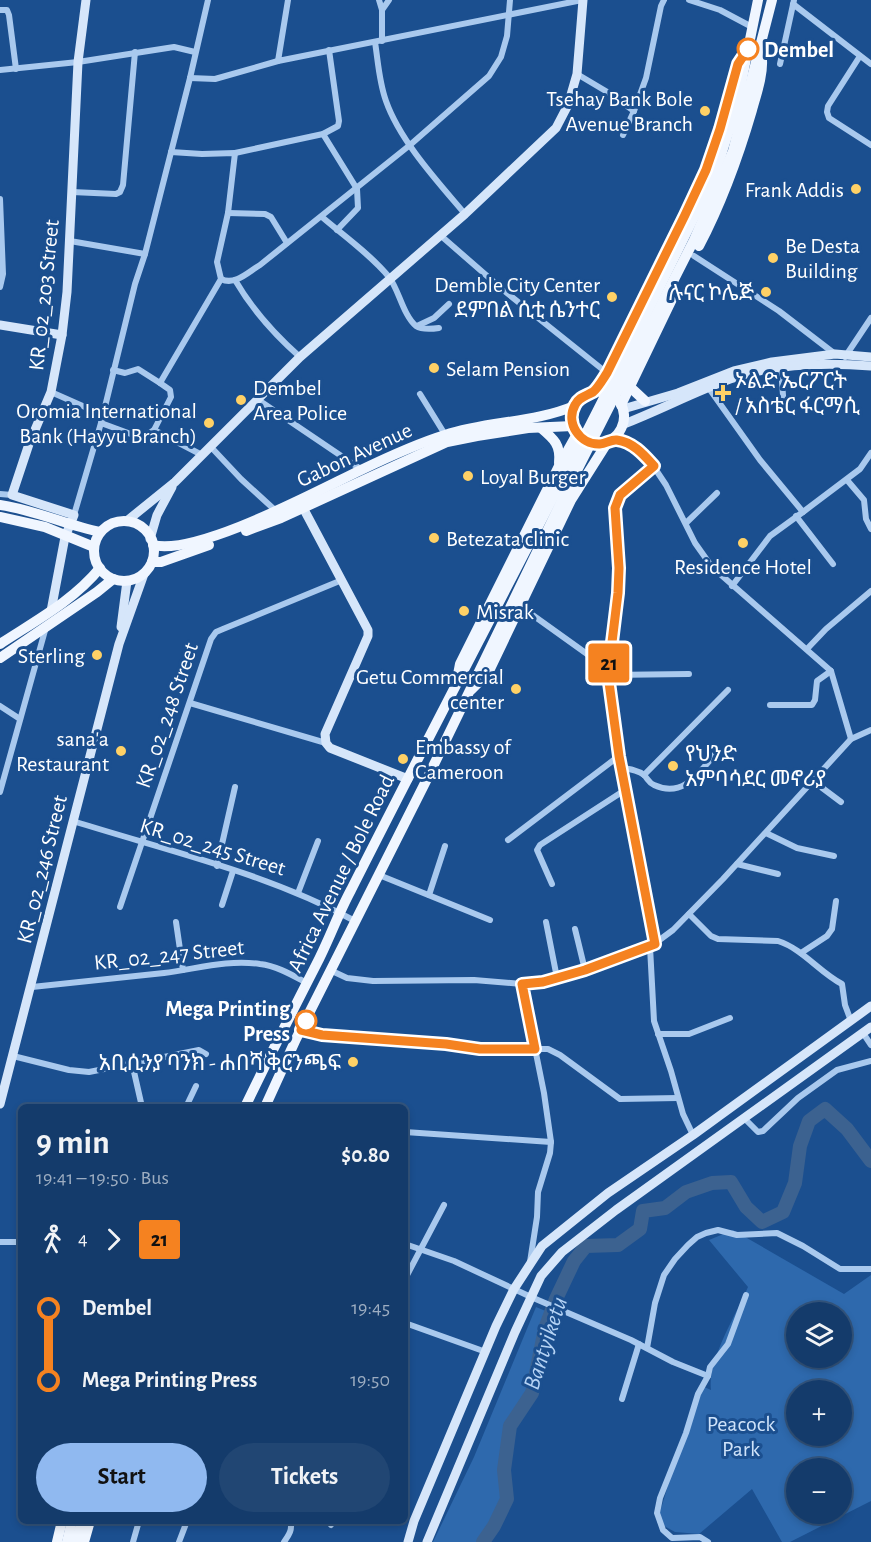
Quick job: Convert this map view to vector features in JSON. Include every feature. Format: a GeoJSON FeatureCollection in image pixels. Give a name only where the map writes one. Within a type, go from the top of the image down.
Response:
{"type":"FeatureCollection","features":[{"type":"Feature","properties":{"kind":"main road","name":"Africa Avenue / Bole Road"},"geometry":{"type":"LineString","coordinates":[[246,1104],[408,779],[548,505],[578,452],[705,194],[721,155],[736,108],[757,3]]}},
{"type":"Feature","properties":{"kind":"main road"},"geometry":{"type":"LineString","coordinates":[[757,3],[771,4]]}},
{"type":"Feature","properties":{"kind":"main road","name":"Africa Avenue / Bole Road"},"geometry":{"type":"LineString","coordinates":[[266,1104],[466,694],[694,240],[733,150],[771,4]]}},
{"type":"Feature","properties":{"kind":"main road"},"geometry":{"type":"LineString","coordinates":[[610,441],[593,444],[576,432],[572,419],[574,406],[581,398],[594,392],[607,373],[685,215],[706,170],[738,64],[748,49]]}},
{"type":"Feature","properties":{"kind":"main road"},"geometry":{"type":"LineString","coordinates":[[466,694],[488,673],[571,501],[610,441],[624,424],[621,405],[629,386],[726,190],[740,152],[762,69],[760,51]]}},
{"type":"Feature","properties":{"kind":"main road"},"geometry":{"type":"LineString","coordinates":[[629,386],[645,401]]}},
{"type":"Feature","properties":{"kind":"main road"},"geometry":{"type":"LineString","coordinates":[[594,392],[613,397],[621,405]]}},
{"type":"Feature","properties":{"kind":"main road","name":"Gabon Avenue"},"geometry":{"type":"LineString","coordinates":[[302,503],[362,470],[446,439],[474,426],[544,416],[574,406]]}},
{"type":"Feature","properties":{"kind":"main road"},"geometry":{"type":"LineString","coordinates":[[541,428],[557,444],[560,452],[558,468]]}},
{"type":"Feature","properties":{"kind":"main road","name":"Gabon Avenue"},"geometry":{"type":"LineString","coordinates":[[446,439],[541,428],[576,432]]}},
{"type":"Feature","properties":{"kind":"main road"},"geometry":{"type":"LineString","coordinates":[[455,689],[460,664],[576,432]]}},
{"type":"Feature","properties":{"kind":"main road","name":"Gabon Avenue"},"geometry":{"type":"LineString","coordinates":[[152,562],[161,562],[278,514],[397,458]]}},
{"type":"Feature","properties":{"kind":"main road"},"geometry":{"type":"LineString","coordinates":[[0,505],[71,520],[100,532]]}},
{"type":"Feature","properties":{"kind":"main road","name":"Gabon Avenue"},"geometry":{"type":"LineString","coordinates":[[152,542],[164,548],[200,540],[278,514]]}},
{"type":"Feature","properties":{"kind":"main road"},"geometry":{"type":"LineString","coordinates":[[0,517],[45,527],[94,547]]}},
{"type":"Feature","properties":{"kind":"main road"},"geometry":{"type":"LineString","coordinates":[[128,520],[147,532],[152,542],[152,562],[144,574],[127,581],[112,579],[100,568],[94,547],[100,532],[108,525],[128,520]]}},
{"type":"Feature","properties":{"kind":"main road"},"geometry":{"type":"LineString","coordinates":[[0,644],[86,585],[100,568]]}},
{"type":"Feature","properties":{"kind":"main road"},"geometry":{"type":"LineString","coordinates":[[0,658],[97,592],[112,579]]}},
{"type":"Feature","properties":{"kind":"main road"},"geometry":{"type":"LineString","coordinates":[[57,1542],[61,1524]]}},
{"type":"Feature","properties":{"kind":"main road"},"geometry":{"type":"LineString","coordinates":[[67,1542],[71,1524]]}},
{"type":"Feature","properties":{"kind":"main road"},"geometry":{"type":"LineString","coordinates":[[76,1542],[81,1524]]}},
{"type":"Feature","properties":{"kind":"main road"},"geometry":{"type":"LineString","coordinates":[[84,1542],[89,1524]]}},
{"type":"Feature","properties":{"kind":"street","name":"KR_02_203 Street"},"geometry":{"type":"LineString","coordinates":[[12,495],[29,444],[51,392],[62,335],[70,241],[78,62],[86,0]]}},
{"type":"Feature","properties":{"kind":"street"},"geometry":{"type":"LineString","coordinates":[[51,611],[65,537],[101,423],[135,284],[146,254],[208,0]]}},
{"type":"Feature","properties":{"kind":"street"},"geometry":{"type":"LineString","coordinates":[[278,61],[288,0]]}},
{"type":"Feature","properties":{"kind":"street"},"geometry":{"type":"LineString","coordinates":[[379,0],[382,10],[379,41],[386,101],[410,146],[465,214]]}},
{"type":"Feature","properties":{"kind":"street"},"geometry":{"type":"LineString","coordinates":[[382,10],[389,0]]}},
{"type":"Feature","properties":{"kind":"street"},"geometry":{"type":"LineString","coordinates":[[221,279],[226,282],[235,280],[260,265],[410,146],[494,69],[501,57],[507,36],[510,0]]}},
{"type":"Feature","properties":{"kind":"street"},"geometry":{"type":"LineString","coordinates":[[128,520],[175,482],[300,357],[465,214],[556,128],[568,105],[577,74],[583,0],[329,50],[278,61],[215,79],[190,78]]}},
{"type":"Feature","properties":{"kind":"street"},"geometry":{"type":"LineString","coordinates":[[623,135],[646,78],[664,0]]}},
{"type":"Feature","properties":{"kind":"street"},"geometry":{"type":"LineString","coordinates":[[689,0],[720,10],[752,27]]}},
{"type":"Feature","properties":{"kind":"street"},"geometry":{"type":"LineString","coordinates":[[780,63],[793,2],[871,64]]}},
{"type":"Feature","properties":{"kind":"street"},"geometry":{"type":"LineString","coordinates":[[0,10],[7,10],[9,15],[16,69]]}},
{"type":"Feature","properties":{"kind":"street"},"geometry":{"type":"LineString","coordinates":[[0,70],[78,62],[174,47],[195,52]]}},
{"type":"Feature","properties":{"kind":"street"},"geometry":{"type":"LineString","coordinates":[[171,152],[235,153],[323,134],[338,126],[329,50]]}},
{"type":"Feature","properties":{"kind":"street"},"geometry":{"type":"LineString","coordinates":[[72,192],[116,194],[120,192],[123,185],[135,52]]}},
{"type":"Feature","properties":{"kind":"street"},"geometry":{"type":"LineString","coordinates":[[860,56],[828,106],[827,112],[829,118],[871,145]]}},
{"type":"Feature","properties":{"kind":"street"},"geometry":{"type":"LineString","coordinates":[[577,74],[634,111]]}},
{"type":"Feature","properties":{"kind":"street"},"geometry":{"type":"LineString","coordinates":[[323,134],[357,189],[358,208],[337,230]]}},
{"type":"Feature","properties":{"kind":"street"},"geometry":{"type":"LineString","coordinates":[[160,383],[221,279],[218,262],[228,213],[235,153]]}},
{"type":"Feature","properties":{"kind":"street"},"geometry":{"type":"LineString","coordinates":[[0,199],[3,274],[0,287]]}},
{"type":"Feature","properties":{"kind":"street"},"geometry":{"type":"LineString","coordinates":[[228,213],[265,214],[271,217],[287,243]]}},
{"type":"Feature","properties":{"kind":"street"},"geometry":{"type":"LineString","coordinates":[[322,217],[375,261],[390,279],[405,309],[417,326],[427,329],[439,328]]}},
{"type":"Feature","properties":{"kind":"street"},"geometry":{"type":"LineString","coordinates":[[440,235],[502,289],[607,373]]}},
{"type":"Feature","properties":{"kind":"street"},"geometry":{"type":"LineString","coordinates":[[70,241],[146,254]]}},
{"type":"Feature","properties":{"kind":"street"},"geometry":{"type":"LineString","coordinates":[[694,256],[779,311],[842,357],[871,366]]}},
{"type":"Feature","properties":{"kind":"street"},"geometry":{"type":"LineString","coordinates":[[235,280],[257,315],[300,357]]}},
{"type":"Feature","properties":{"kind":"street"},"geometry":{"type":"LineString","coordinates":[[417,326],[434,318],[449,304]]}},
{"type":"Feature","properties":{"kind":"street"},"geometry":{"type":"LineString","coordinates":[[621,405],[645,401],[666,401],[750,374],[842,357],[871,318]]}},
{"type":"Feature","properties":{"kind":"street"},"geometry":{"type":"LineString","coordinates":[[0,325],[62,335]]}},
{"type":"Feature","properties":{"kind":"street"},"geometry":{"type":"LineString","coordinates":[[624,424],[666,401],[734,370],[772,362],[871,357]]}},
{"type":"Feature","properties":{"kind":"street"},"geometry":{"type":"LineString","coordinates":[[782,368],[784,409]]}},
{"type":"Feature","properties":{"kind":"street"},"geometry":{"type":"LineString","coordinates":[[101,423],[142,438],[154,430],[171,397],[170,390],[138,369],[125,373],[113,370]]}},
{"type":"Feature","properties":{"kind":"street"},"geometry":{"type":"LineString","coordinates":[[708,387],[833,564]]}},
{"type":"Feature","properties":{"kind":"street"},"geometry":{"type":"LineString","coordinates":[[51,392],[103,415]]}},
{"type":"Feature","properties":{"kind":"street"},"geometry":{"type":"LineString","coordinates":[[420,394],[446,439]]}},
{"type":"Feature","properties":{"kind":"street"},"geometry":{"type":"LineString","coordinates":[[257,399],[362,470]]}},
{"type":"Feature","properties":{"kind":"street"},"geometry":{"type":"LineString","coordinates":[[154,430],[202,455]]}},
{"type":"Feature","properties":{"kind":"street"},"geometry":{"type":"LineString","coordinates":[[610,441],[635,448],[654,466],[704,557],[732,586],[831,671],[851,739]]}},
{"type":"Feature","properties":{"kind":"street"},"geometry":{"type":"LineString","coordinates":[[210,446],[278,514]]}},
{"type":"Feature","properties":{"kind":"street"},"geometry":{"type":"LineString","coordinates":[[732,586],[764,542],[847,480],[860,469],[871,453]]}},
{"type":"Feature","properties":{"kind":"street"},"geometry":{"type":"LineString","coordinates":[[654,466],[620,495],[615,508],[619,568],[618,593],[608,672],[619,756],[652,945],[652,1010],[678,1098],[693,1135]]}},
{"type":"Feature","properties":{"kind":"street"},"geometry":{"type":"LineString","coordinates":[[847,480],[864,500],[866,519],[871,529]]}},
{"type":"Feature","properties":{"kind":"street"},"geometry":{"type":"LineString","coordinates":[[152,542],[156,515],[175,482]]}},
{"type":"Feature","properties":{"kind":"street"},"geometry":{"type":"LineString","coordinates":[[686,523],[717,493]]}},
{"type":"Feature","properties":{"kind":"street"},"geometry":{"type":"LineString","coordinates":[[0,494],[12,495],[71,520]]}},
{"type":"Feature","properties":{"kind":"street"},"geometry":{"type":"LineString","coordinates":[[302,503],[368,630],[368,636],[325,734],[326,743],[330,748],[408,779]]}},
{"type":"Feature","properties":{"kind":"street","name":"KR_02_246 Street"},"geometry":{"type":"LineString","coordinates":[[0,1104],[119,644],[144,574]]}},
{"type":"Feature","properties":{"kind":"street","name":"KR_02_248 Street"},"geometry":{"type":"LineString","coordinates":[[120,907],[211,639],[216,632],[342,580]]}},
{"type":"Feature","properties":{"kind":"street","name":"KR_02_246 Street"},"geometry":{"type":"LineString","coordinates":[[119,644],[127,581]]}},
{"type":"Feature","properties":{"kind":"street"},"geometry":{"type":"LineString","coordinates":[[807,649],[826,629],[871,591]]}},
{"type":"Feature","properties":{"kind":"street"},"geometry":{"type":"LineString","coordinates":[[520,606],[608,672],[689,674]]}},
{"type":"Feature","properties":{"kind":"street"},"geometry":{"type":"LineString","coordinates":[[0,792],[2,769],[20,719],[46,626]]}},
{"type":"Feature","properties":{"kind":"street"},"geometry":{"type":"LineString","coordinates":[[770,705],[812,705],[815,700],[817,681],[831,671]]}},
{"type":"Feature","properties":{"kind":"street"},"geometry":{"type":"LineString","coordinates":[[644,775],[728,690]]}},
{"type":"Feature","properties":{"kind":"street"},"geometry":{"type":"LineString","coordinates":[[190,703],[326,743]]}},
{"type":"Feature","properties":{"kind":"street"},"geometry":{"type":"LineString","coordinates":[[0,706],[20,719]]}},
{"type":"Feature","properties":{"kind":"street"},"geometry":{"type":"LineString","coordinates":[[332,971],[347,978],[373,981],[474,980],[522,984],[585,970],[652,945],[689,914],[851,739],[871,730]]}},
{"type":"Feature","properties":{"kind":"street"},"geometry":{"type":"LineString","coordinates":[[621,768],[635,770],[653,784],[661,787],[686,786],[717,752]]}},
{"type":"Feature","properties":{"kind":"street"},"geometry":{"type":"LineString","coordinates":[[508,840],[619,756]]}},
{"type":"Feature","properties":{"kind":"street"},"geometry":{"type":"LineString","coordinates":[[813,781],[841,802]]}},
{"type":"Feature","properties":{"kind":"street"},"geometry":{"type":"LineString","coordinates":[[217,866],[235,787]]}},
{"type":"Feature","properties":{"kind":"street"},"geometry":{"type":"LineString","coordinates":[[552,884],[537,850],[540,845],[625,790]]}},
{"type":"Feature","properties":{"kind":"street","name":"KR_02_245 Street"},"geometry":{"type":"LineString","coordinates":[[72,821],[298,893],[355,921]]}},
{"type":"Feature","properties":{"kind":"street"},"geometry":{"type":"LineString","coordinates":[[766,833],[797,848],[834,856]]}},
{"type":"Feature","properties":{"kind":"street"},"geometry":{"type":"LineString","coordinates":[[298,893],[318,840]]}},
{"type":"Feature","properties":{"kind":"street"},"geometry":{"type":"LineString","coordinates":[[429,895],[445,846]]}},
{"type":"Feature","properties":{"kind":"street"},"geometry":{"type":"LineString","coordinates":[[737,864],[778,874]]}},
{"type":"Feature","properties":{"kind":"street"},"geometry":{"type":"LineString","coordinates":[[222,905],[233,871]]}},
{"type":"Feature","properties":{"kind":"street"},"geometry":{"type":"LineString","coordinates":[[379,875],[490,920]]}},
{"type":"Feature","properties":{"kind":"street"},"geometry":{"type":"LineString","coordinates":[[801,953],[828,936],[832,929],[836,901]]}},
{"type":"Feature","properties":{"kind":"street"},"geometry":{"type":"LineString","coordinates":[[689,914],[711,936],[718,939],[778,940],[801,953],[832,980],[842,984],[845,1005],[851,1021]]}},
{"type":"Feature","properties":{"kind":"street"},"geometry":{"type":"LineString","coordinates":[[176,922],[183,970]]}},
{"type":"Feature","properties":{"kind":"street"},"geometry":{"type":"LineString","coordinates":[[546,922],[557,978]]}},
{"type":"Feature","properties":{"kind":"street"},"geometry":{"type":"LineString","coordinates":[[575,929],[585,970]]}},
{"type":"Feature","properties":{"kind":"street","name":"KR_02_247 Street"},"geometry":{"type":"LineString","coordinates":[[32,987],[220,964],[261,964],[278,969],[307,983]]}},
{"type":"Feature","properties":{"kind":"street"},"geometry":{"type":"LineString","coordinates":[[522,984],[550,1127],[550,1153],[538,1192],[537,1217],[530,1262]]}},
{"type":"Feature","properties":{"kind":"street"},"geometry":{"type":"LineString","coordinates":[[408,1542],[414,1521],[514,1289],[542,1246],[608,1193],[693,1135],[871,1006]]}},
{"type":"Feature","properties":{"kind":"street"},"geometry":{"type":"LineString","coordinates":[[658,1034],[689,1034],[730,1018]]}},
{"type":"Feature","properties":{"kind":"street"},"geometry":{"type":"LineString","coordinates":[[301,1030],[322,1035],[446,1044],[480,1049],[553,1050],[620,1099],[678,1098]]}},
{"type":"Feature","properties":{"kind":"street"},"geometry":{"type":"LineString","coordinates":[[427,1542],[541,1276],[562,1252],[616,1210],[867,1030],[871,1045]]}},
{"type":"Feature","properties":{"kind":"street"},"geometry":{"type":"LineString","coordinates":[[14,1056],[69,1070],[89,1072],[199,1050],[206,1054]]}},
{"type":"Feature","properties":{"kind":"street"},"geometry":{"type":"LineString","coordinates":[[744,1118],[758,1132],[763,1131],[798,1098],[837,1070],[871,1060]]}},
{"type":"Feature","properties":{"kind":"street"},"geometry":{"type":"LineString","coordinates":[[132,1063],[141,1104]]}},
{"type":"Feature","properties":{"kind":"street"},"geometry":{"type":"LineString","coordinates":[[187,1104],[196,1086]]}},
{"type":"Feature","properties":{"kind":"street"},"geometry":{"type":"LineString","coordinates":[[408,1132],[550,1142]]}},
{"type":"Feature","properties":{"kind":"street"},"geometry":{"type":"LineString","coordinates":[[408,1273],[444,1205]]}},
{"type":"Feature","properties":{"kind":"street"},"geometry":{"type":"LineString","coordinates":[[647,1348],[655,1303],[664,1275],[688,1245],[706,1233],[718,1230],[736,1234],[777,1233],[840,1269],[871,1269]]}},
{"type":"Feature","properties":{"kind":"street"},"geometry":{"type":"LineString","coordinates":[[0,1242],[18,1243]]}},
{"type":"Feature","properties":{"kind":"street"},"geometry":{"type":"LineString","coordinates":[[408,1245],[454,1261],[531,1298],[631,1340],[673,1362],[708,1376]]}},
{"type":"Feature","properties":{"kind":"street"},"geometry":{"type":"LineString","coordinates":[[708,1542],[700,1537],[672,1538],[663,1530],[657,1513],[660,1498],[686,1433],[698,1394],[708,1376],[710,1367],[728,1344],[746,1295]]}},
{"type":"Feature","properties":{"kind":"street"},"geometry":{"type":"LineString","coordinates":[[408,1324],[486,1353]]}},
{"type":"Feature","properties":{"kind":"street"},"geometry":{"type":"LineString","coordinates":[[621,1399],[639,1344]]}},
{"type":"Feature","properties":{"kind":"street"},"geometry":{"type":"LineString","coordinates":[[133,1542],[137,1524]]}},
{"type":"Feature","properties":{"kind":"street"},"geometry":{"type":"LineString","coordinates":[[179,1542],[185,1524]]}},
{"type":"Feature","properties":{"kind":"street"},"geometry":{"type":"LineString","coordinates":[[284,1542],[290,1533],[290,1524]]}},
{"type":"Feature","properties":{"kind":"green space","name":"Peacock Park"},"geometry":{"type":"Polygon","coordinates":[[[733,1230],[844,1294],[871,1275],[871,1501],[852,1511],[852,1458],[786,1458],[786,1524],[826,1524],[790,1542],[782,1542],[752,1489],[699,1534],[675,1532],[657,1522],[686,1426],[702,1386],[711,1390],[713,1366],[718,1352],[748,1287],[709,1240],[733,1230]]]}},
{"type":"Feature","properties":{"kind":"green space"},"geometry":{"type":"Polygon","coordinates":[[[536,1307],[548,1312],[529,1390],[506,1425],[503,1499],[477,1542],[433,1542],[474,1457],[536,1307]]]}},
{"type":"Feature","properties":{"kind":"waterway","name":"Bantyiketu"},"geometry":{"type":"LineString","coordinates":[[483,1542],[494,1526],[507,1499],[504,1470],[510,1426],[532,1393],[545,1329],[556,1299],[574,1261],[586,1246],[618,1245],[640,1229],[643,1211],[665,1208],[686,1192],[712,1183],[731,1182],[746,1207],[762,1222],[783,1212],[795,1183],[800,1146],[809,1121],[825,1109],[847,1129],[871,1161]]}},
{"type":"Feature","properties":{"kind":"bus line","name":"21"},"geometry":{"type":"LineString","coordinates":[[306,1021],[301,1030],[322,1035],[446,1044],[480,1049],[535,1049],[522,984],[543,982],[585,970],[655,944],[619,756],[608,675],[618,593],[619,568],[615,508],[620,495],[654,466],[642,453],[620,441],[614,439],[607,443],[593,444],[586,441],[577,434],[573,426],[572,412],[581,398],[593,392],[607,373],[685,215],[706,170],[738,64],[748,49]]}},
{"type":"Feature","properties":{"kind":"place","name":"Dembel"},"geometry":{"type":"Point","coordinates":[748,49]}},
{"type":"Feature","properties":{"kind":"place","name":"Tsehay Bank Bole Avenue Branch"},"geometry":{"type":"Point","coordinates":[705,111]}},
{"type":"Feature","properties":{"kind":"place","name":"Frank Addis"},"geometry":{"type":"Point","coordinates":[856,189]}},
{"type":"Feature","properties":{"kind":"place","name":"Be Desta Building"},"geometry":{"type":"Point","coordinates":[773,258]}},
{"type":"Feature","properties":{"kind":"place","name":"ሉናር ኮሌጅ"},"geometry":{"type":"Point","coordinates":[766,292]}},
{"type":"Feature","properties":{"kind":"place","name":"Demble City Center ደምበል ሲቲ ሴንተር"},"geometry":{"type":"Point","coordinates":[612,297]}},
{"type":"Feature","properties":{"kind":"place","name":"Selam Pension"},"geometry":{"type":"Point","coordinates":[434,368]}},
{"type":"Feature","properties":{"kind":"place","name":"ኦልድ ኤርፖርት / አስቴር ፋርማሲ"},"geometry":{"type":"Point","coordinates":[723,393]}},
{"type":"Feature","properties":{"kind":"place","name":"Dembel Area Police"},"geometry":{"type":"Point","coordinates":[241,400]}},
{"type":"Feature","properties":{"kind":"place","name":"Oromia International Bank (Hayyu Branch)"},"geometry":{"type":"Point","coordinates":[209,423]}},
{"type":"Feature","properties":{"kind":"place","name":"Loyal Burger"},"geometry":{"type":"Point","coordinates":[468,476]}},
{"type":"Feature","properties":{"kind":"place","name":"Betezata clinic"},"geometry":{"type":"Point","coordinates":[434,538]}},
{"type":"Feature","properties":{"kind":"place","name":"Residence Hotel"},"geometry":{"type":"Point","coordinates":[743,543]}},
{"type":"Feature","properties":{"kind":"place","name":"Misrak"},"geometry":{"type":"Point","coordinates":[464,611]}},
{"type":"Feature","properties":{"kind":"place","name":"Sterling"},"geometry":{"type":"Point","coordinates":[97,655]}},
{"type":"Feature","properties":{"kind":"place","name":"Getu Commercial center"},"geometry":{"type":"Point","coordinates":[516,689]}},
{"type":"Feature","properties":{"kind":"place","name":"sana'a Restaurant"},"geometry":{"type":"Point","coordinates":[121,751]}},
{"type":"Feature","properties":{"kind":"place","name":"Embassy of Cameroon"},"geometry":{"type":"Point","coordinates":[403,759]}},
{"type":"Feature","properties":{"kind":"place","name":"የህንድ አምባሳደር መኖሪያ"},"geometry":{"type":"Point","coordinates":[673,766]}},
{"type":"Feature","properties":{"kind":"place","name":"Mega Printing Press"},"geometry":{"type":"Point","coordinates":[306,1021]}},
{"type":"Feature","properties":{"kind":"place","name":"አቢሲንያ ባንክ - ሐበሻ ቅርንጫፍ"},"geometry":{"type":"Point","coordinates":[353,1062]}}]}
